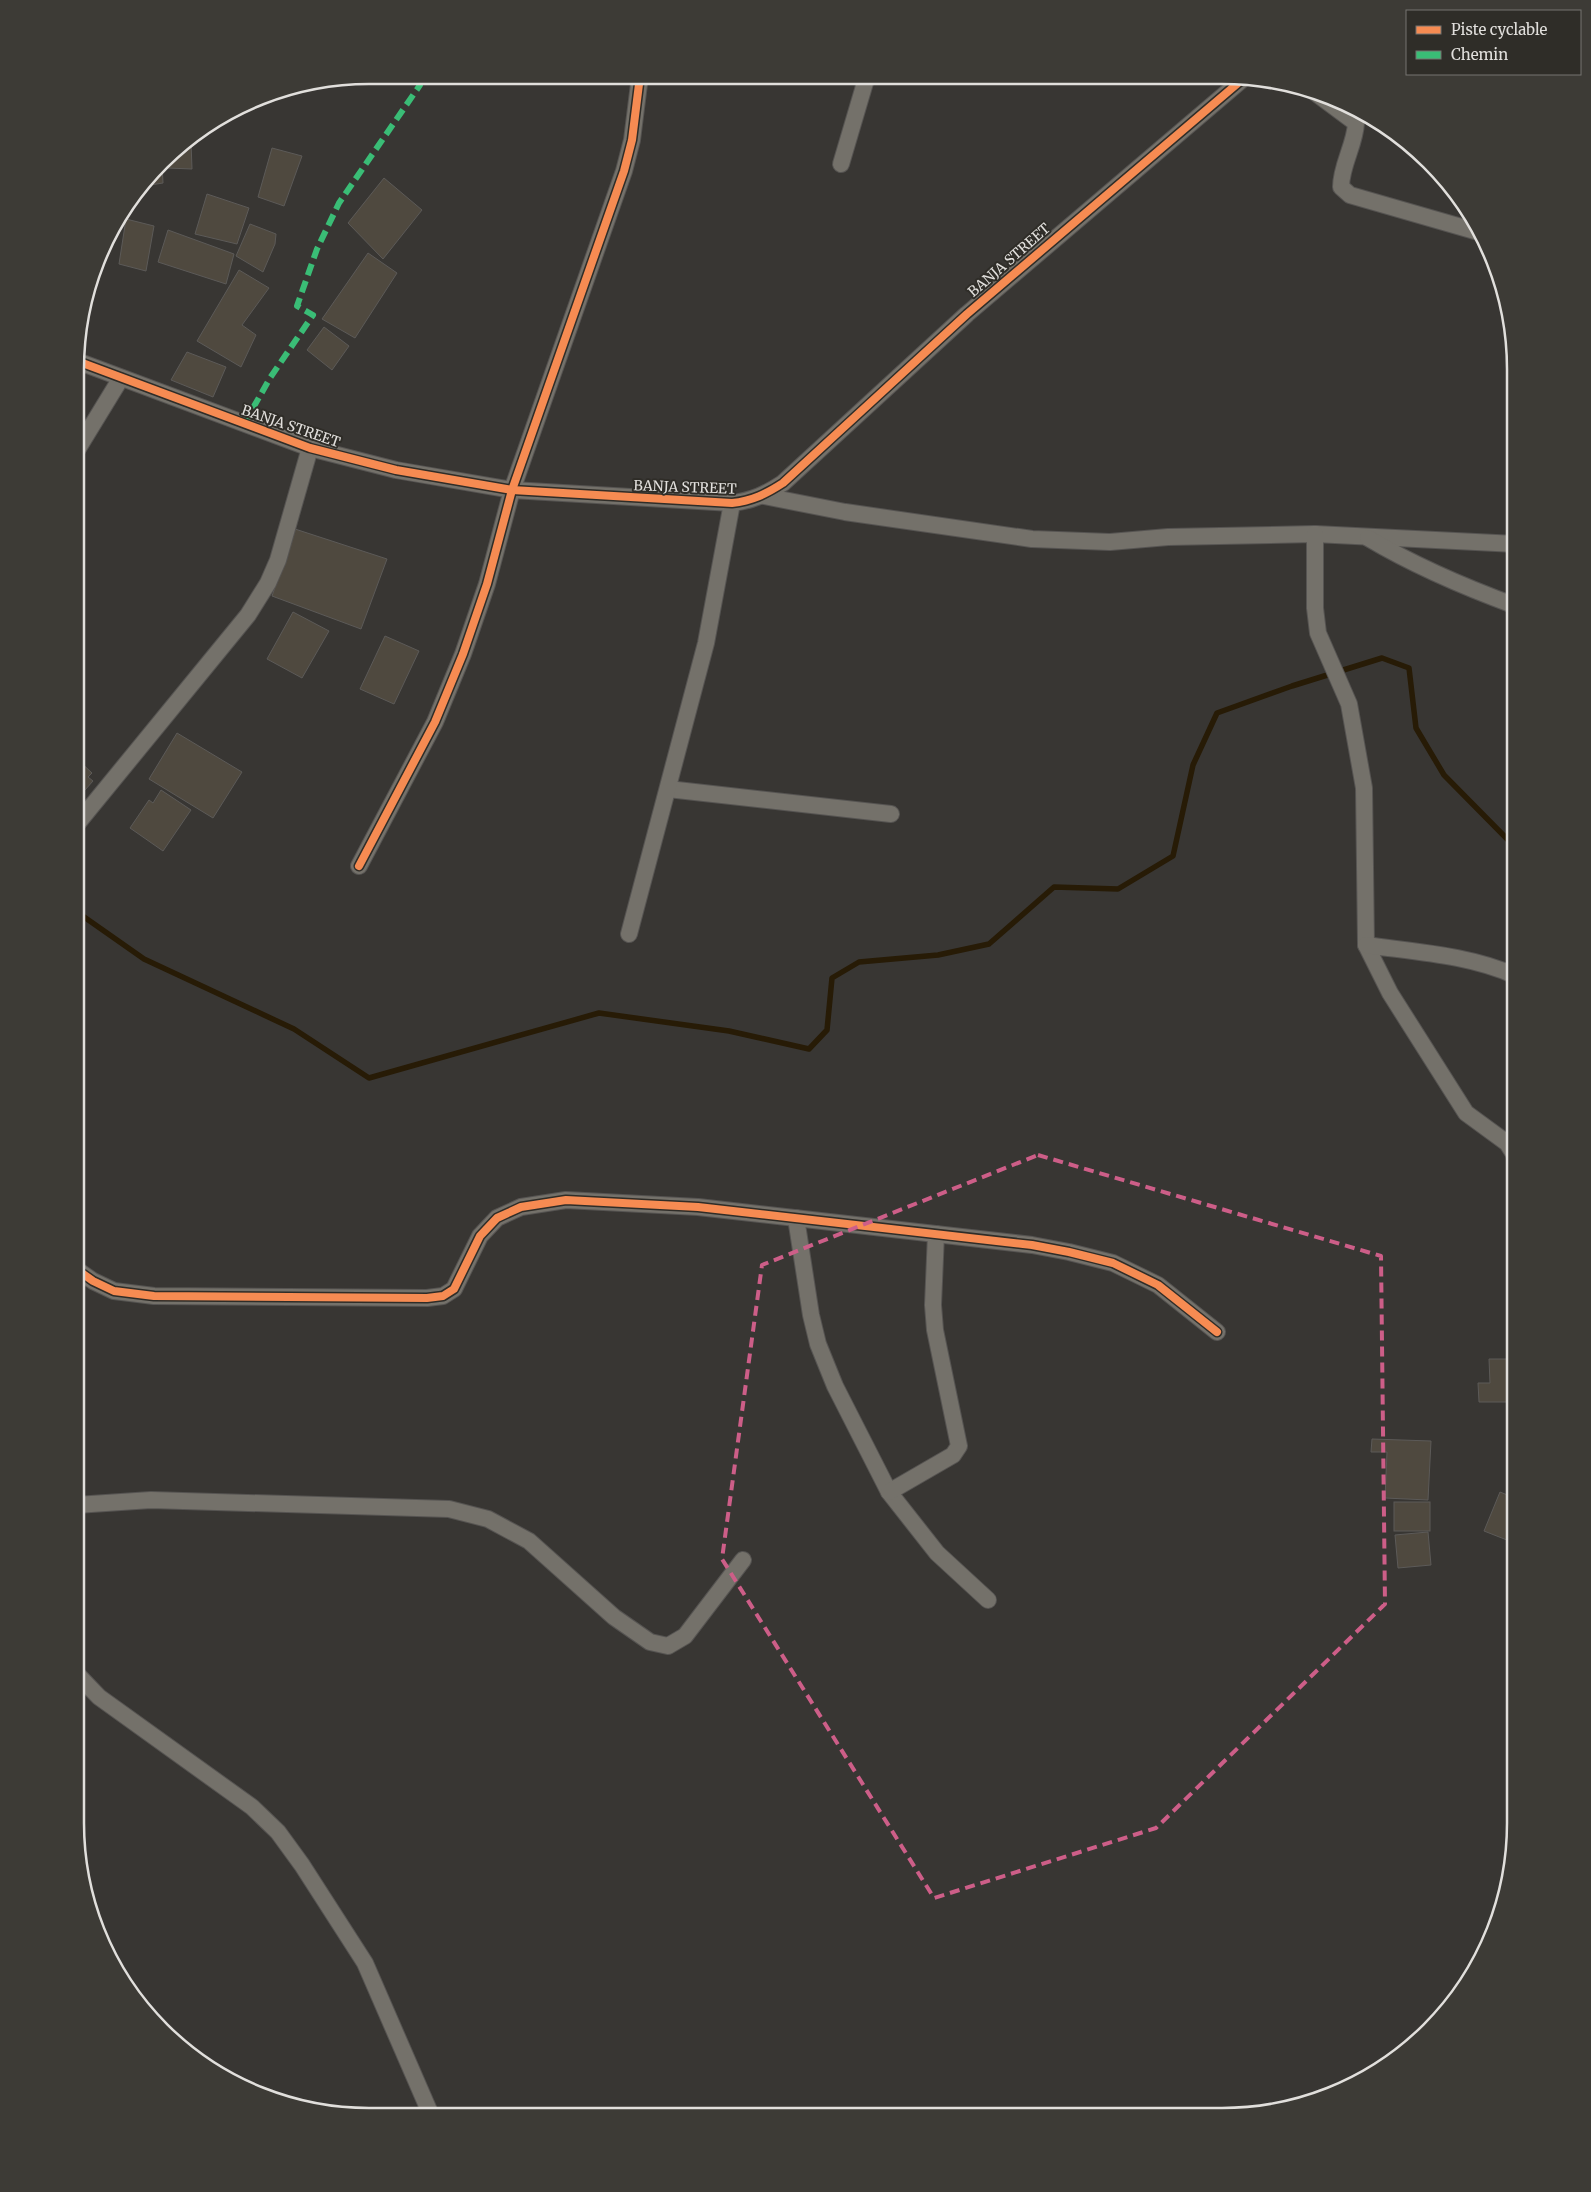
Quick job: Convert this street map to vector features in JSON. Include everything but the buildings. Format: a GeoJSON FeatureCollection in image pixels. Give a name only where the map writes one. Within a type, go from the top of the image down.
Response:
{"type":"FeatureCollection","features":[{"type":"Feature","properties":{"kind":"street"},"geometry":{"type":"LineString","coordinates":[[360,866],[435,722],[487,584],[512,490],[624,171],[632,140],[639,84]]}},
{"type":"Feature","properties":{"kind":"street"},"geometry":{"type":"LineString","coordinates":[[841,164],[865,84]]}},
{"type":"Feature","properties":{"kind":"street","name":"BANJA STREET"},"geometry":{"type":"LineString","coordinates":[[84,363],[310,448],[396,470],[512,490],[732,503],[745,502],[764,496],[783,483],[974,307],[1237,84]]}},
{"type":"Feature","properties":{"kind":"street"},"geometry":{"type":"LineString","coordinates":[[1333,106],[1356,123],[1355,134],[1341,177],[1341,187],[1350,196],[1471,230]]}},
{"type":"Feature","properties":{"kind":"street"},"geometry":{"type":"LineString","coordinates":[[84,439],[121,378]]}},
{"type":"Feature","properties":{"kind":"street"},"geometry":{"type":"LineString","coordinates":[[84,815],[248,615],[268,582],[278,560],[310,448]]}},
{"type":"Feature","properties":{"kind":"street"},"geometry":{"type":"LineString","coordinates":[[764,496],[845,512],[1032,539],[1110,542],[1168,537],[1315,534],[1507,544]]}},
{"type":"Feature","properties":{"kind":"street"},"geometry":{"type":"LineString","coordinates":[[629,934],[706,643],[732,503]]}},
{"type":"Feature","properties":{"kind":"street"},"geometry":{"type":"LineString","coordinates":[[1315,534],[1315,608],[1318,633],[1349,704],[1364,788],[1366,945],[1390,993],[1466,1114],[1507,1143]]}},
{"type":"Feature","properties":{"kind":"street"},"geometry":{"type":"LineString","coordinates":[[1364,536],[1404,559],[1464,587],[1507,603]]}},
{"type":"Feature","properties":{"kind":"street"},"geometry":{"type":"LineString","coordinates":[[668,790],[891,814]]}},
{"type":"Feature","properties":{"kind":"street"},"geometry":{"type":"LineString","coordinates":[[1366,945],[1452,957],[1507,972]]}},
{"type":"Feature","properties":{"kind":"street"},"geometry":{"type":"LineString","coordinates":[[84,1275],[114,1291],[154,1296],[427,1298],[443,1296],[454,1289],[480,1236],[496,1218],[521,1208],[566,1200],[698,1207],[1032,1245],[1113,1262],[1158,1285],[1217,1332]]}},
{"type":"Feature","properties":{"kind":"street"},"geometry":{"type":"LineString","coordinates":[[796,1218],[811,1315],[818,1344],[835,1386],[890,1492],[937,1553],[988,1600]]}},
{"type":"Feature","properties":{"kind":"street"},"geometry":{"type":"LineString","coordinates":[[890,1492],[953,1455],[959,1446],[935,1330],[933,1305],[936,1234]]}},
{"type":"Feature","properties":{"kind":"street"},"geometry":{"type":"LineString","coordinates":[[84,1504],[151,1500],[449,1509],[488,1519],[529,1541],[614,1617],[650,1642],[668,1646],[684,1636],[743,1560]]}},
{"type":"Feature","properties":{"kind":"street"},"geometry":{"type":"LineString","coordinates":[[84,1681],[99,1697],[252,1807],[278,1832],[302,1865],[365,1963],[428,2108]]}},
{"type":"Feature","properties":{"kind":"highlighted area"},"geometry":{"type":"Polygon","coordinates":[[[1038,1155],[1381,1256],[1385,1604],[1156,1828],[934,1898],[722,1559],[762,1265],[1038,1155]]]}},
{"type":"Feature","properties":{"kind":"waterway"},"geometry":{"type":"LineString","coordinates":[[84,917],[144,959],[294,1029],[369,1078],[599,1013],[729,1031],[809,1049],[827,1030],[832,978],[859,962],[938,955],[989,944],[1054,887],[1118,889],[1173,856],[1193,765],[1217,713],[1292,686],[1382,658],[1409,668],[1416,728],[1444,775],[1507,839]]}},
{"type":"Feature","properties":{"kind":"marked path"},"geometry":{"type":"LineString","coordinates":[[244,424],[270,378],[313,315],[297,306],[317,249],[339,203],[420,84]]}},
{"type":"Feature","properties":{"kind":"cycle path"},"geometry":{"type":"LineString","coordinates":[[359,866],[435,722],[463,654],[487,584],[512,490],[624,171],[632,140],[639,84]]}},
{"type":"Feature","properties":{"kind":"cycle path"},"geometry":{"type":"LineString","coordinates":[[84,364],[310,448],[396,470],[512,490],[732,503],[746,501],[765,494],[783,483],[967,314],[1237,84]]}},
{"type":"Feature","properties":{"kind":"cycle path"},"geometry":{"type":"LineString","coordinates":[[84,1275],[114,1291],[154,1296],[427,1298],[443,1296],[454,1289],[480,1236],[497,1218],[521,1207],[566,1200],[698,1207],[1032,1245],[1069,1252],[1113,1263],[1158,1285],[1217,1332]]}}]}
